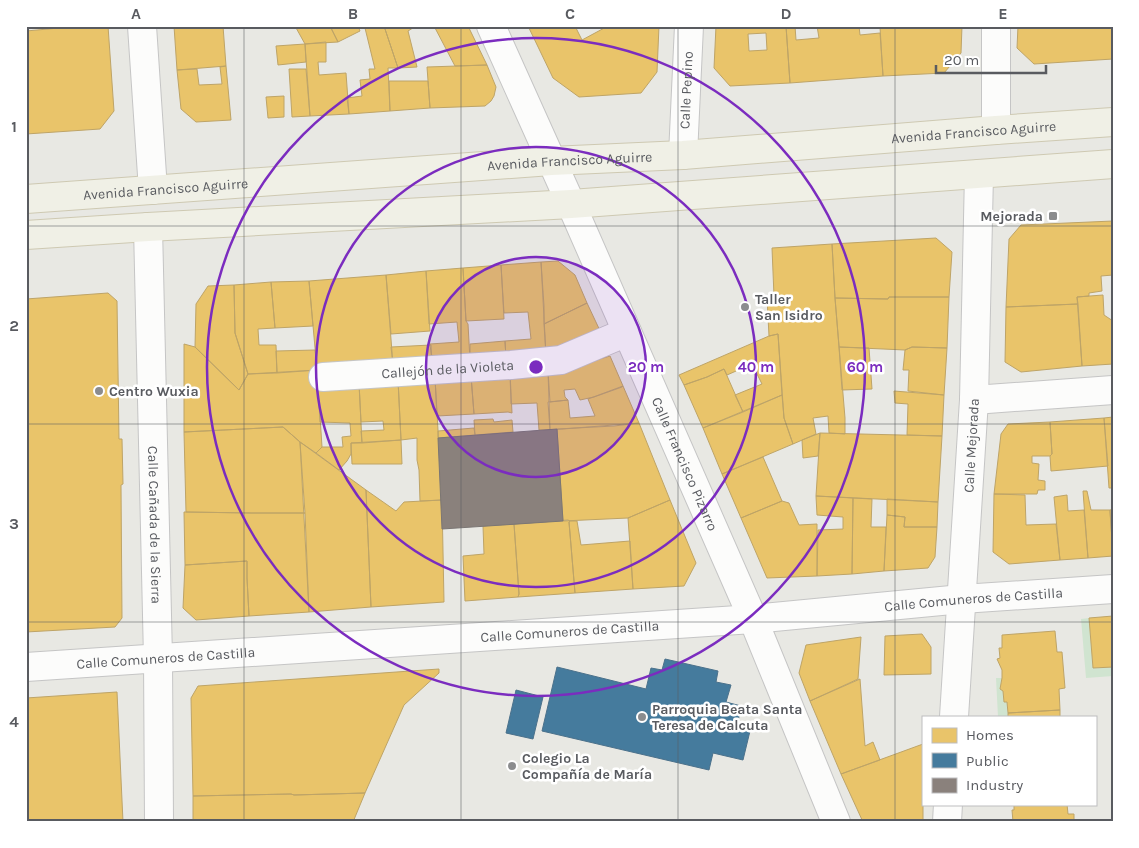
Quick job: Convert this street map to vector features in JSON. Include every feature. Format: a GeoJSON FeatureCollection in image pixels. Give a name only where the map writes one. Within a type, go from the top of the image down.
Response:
{"type":"FeatureCollection","features":[{"type":"Feature","properties":{"kind":"main road","name":"Avenida Francisco Aguirre"},"geometry":{"type":"LineString","coordinates":[[26,199],[551,161],[683,155],[1113,122]]}},
{"type":"Feature","properties":{"kind":"main road"},"geometry":{"type":"LineString","coordinates":[[26,235],[571,204],[1113,164]]}},
{"type":"Feature","properties":{"kind":"street"},"geometry":{"type":"LineString","coordinates":[[142,26],[153,190]]}},
{"type":"Feature","properties":{"kind":"street","name":"Calle Francisco Pizarro"},"geometry":{"type":"LineString","coordinates":[[491,26],[754,619],[836,822]]}},
{"type":"Feature","properties":{"kind":"street","name":"Calle Pepino"},"geometry":{"type":"LineString","coordinates":[[683,155],[689,26]]}},
{"type":"Feature","properties":{"kind":"street"},"geometry":{"type":"LineString","coordinates":[[996,26],[996,130]]}},
{"type":"Feature","properties":{"kind":"street","name":"Calle Mejorada"},"geometry":{"type":"LineString","coordinates":[[954,716],[974,400],[980,174]]}},
{"type":"Feature","properties":{"kind":"street","name":"Calle Cañada de la Sierra"},"geometry":{"type":"LineString","coordinates":[[148,227],[158,658],[159,822]]}},
{"type":"Feature","properties":{"kind":"street","name":"Callejón de la Violeta"},"geometry":{"type":"LineString","coordinates":[[323,377],[511,366],[561,360],[628,332]]}},
{"type":"Feature","properties":{"kind":"street"},"geometry":{"type":"LineString","coordinates":[[974,400],[1113,390]]}},
{"type":"Feature","properties":{"kind":"street","name":"Calle Comuneros de Castilla"},"geometry":{"type":"LineString","coordinates":[[26,667],[754,619],[962,599],[1113,588]]}},
{"type":"Feature","properties":{"kind":"street"},"geometry":{"type":"LineString","coordinates":[[947,822],[948,806]]}},
{"type":"Feature","properties":{"kind":"green space"},"geometry":{"type":"Polygon","coordinates":[[[1089,618],[1093,668],[1113,667],[1113,676],[1086,678],[1081,619],[1089,618]]]}},
{"type":"Feature","properties":{"kind":"green space"},"geometry":{"type":"Polygon","coordinates":[[[996,678],[1002,678],[1000,689],[1003,691],[1004,701],[1007,702],[1008,716],[998,716],[996,678]]]}},
{"type":"Feature","properties":{"kind":"building: Homes"},"geometry":{"type":"Polygon","coordinates":[[[81,26],[108,26],[114,111],[100,129],[26,134],[26,52],[28,52],[26,31],[81,26]]]}},
{"type":"Feature","properties":{"kind":"building: Homes"},"geometry":{"type":"Polygon","coordinates":[[[174,26],[223,26],[226,66],[177,70],[174,26]]]}},
{"type":"Feature","properties":{"kind":"building: Homes"},"geometry":{"type":"Polygon","coordinates":[[[295,26],[330,26],[338,42],[305,44],[295,26]]]}},
{"type":"Feature","properties":{"kind":"building: Homes"},"geometry":{"type":"Polygon","coordinates":[[[330,26],[358,26],[360,31],[338,42],[330,26]]]}},
{"type":"Feature","properties":{"kind":"building: Homes"},"geometry":{"type":"Polygon","coordinates":[[[369,26],[384,26],[398,68],[388,68],[390,111],[349,114],[347,98],[362,96],[360,80],[370,79],[369,69],[375,69],[365,28],[369,26]]]}},
{"type":"Feature","properties":{"kind":"building: Homes"},"geometry":{"type":"Polygon","coordinates":[[[384,26],[416,26],[408,31],[417,67],[398,68],[384,26]]]}},
{"type":"Feature","properties":{"kind":"building: Homes"},"geometry":{"type":"Polygon","coordinates":[[[434,26],[468,26],[487,65],[455,66],[434,26]]]}},
{"type":"Feature","properties":{"kind":"building: Homes"},"geometry":{"type":"Polygon","coordinates":[[[528,26],[575,26],[582,40],[608,26],[659,26],[657,72],[641,93],[579,97],[553,78],[528,26]]]}},
{"type":"Feature","properties":{"kind":"building: Homes"},"geometry":{"type":"Polygon","coordinates":[[[716,26],[786,26],[790,83],[730,86],[714,68],[716,26]],[[766,33],[748,34],[749,51],[767,50],[766,33]]]}},
{"type":"Feature","properties":{"kind":"building: Homes"},"geometry":{"type":"Polygon","coordinates":[[[786,26],[795,26],[796,40],[819,38],[817,26],[859,26],[860,35],[880,33],[883,76],[790,83],[786,26]]]}},
{"type":"Feature","properties":{"kind":"building: Homes"},"geometry":{"type":"Polygon","coordinates":[[[962,26],[961,53],[944,73],[883,76],[880,27],[962,26]]]}},
{"type":"Feature","properties":{"kind":"building: Homes"},"geometry":{"type":"Polygon","coordinates":[[[1018,26],[1113,26],[1113,59],[1034,64],[1017,48],[1018,26]]]}},
{"type":"Feature","properties":{"kind":"building: Homes"},"geometry":{"type":"Polygon","coordinates":[[[326,42],[326,62],[318,62],[319,75],[346,73],[349,114],[310,116],[305,44],[326,42]]]}},
{"type":"Feature","properties":{"kind":"building: Homes"},"geometry":{"type":"Polygon","coordinates":[[[305,44],[306,62],[278,65],[276,46],[305,44]]]}},
{"type":"Feature","properties":{"kind":"building: Homes"},"geometry":{"type":"Polygon","coordinates":[[[487,65],[496,87],[494,96],[485,106],[430,108],[427,67],[487,65]]]}},
{"type":"Feature","properties":{"kind":"building: Homes"},"geometry":{"type":"Polygon","coordinates":[[[226,66],[231,120],[196,122],[181,109],[177,70],[197,69],[199,85],[222,84],[220,67],[226,66]]]}},
{"type":"Feature","properties":{"kind":"building: Homes"},"geometry":{"type":"Polygon","coordinates":[[[289,69],[306,69],[310,116],[292,117],[289,69]]]}},
{"type":"Feature","properties":{"kind":"building: Homes"},"geometry":{"type":"Polygon","coordinates":[[[389,81],[428,81],[430,108],[390,111],[389,81]]]}},
{"type":"Feature","properties":{"kind":"building: Homes"},"geometry":{"type":"Polygon","coordinates":[[[284,96],[284,117],[268,118],[266,97],[284,96]]]}},
{"type":"Feature","properties":{"kind":"building: Homes"},"geometry":{"type":"Polygon","coordinates":[[[1113,221],[1113,275],[1101,276],[1102,291],[1089,293],[1089,296],[1077,297],[1078,304],[1006,307],[1009,239],[1021,225],[1113,221]]]}},
{"type":"Feature","properties":{"kind":"building: Homes"},"geometry":{"type":"Polygon","coordinates":[[[936,238],[952,252],[949,297],[835,298],[832,244],[936,238]]]}},
{"type":"Feature","properties":{"kind":"building: Homes"},"geometry":{"type":"Polygon","coordinates":[[[832,244],[845,434],[829,433],[828,416],[813,418],[816,434],[793,444],[784,418],[778,334],[769,336],[767,297],[774,296],[772,248],[832,244]]]}},
{"type":"Feature","properties":{"kind":"building: Homes"},"geometry":{"type":"Polygon","coordinates":[[[558,261],[575,275],[587,303],[544,324],[541,262],[558,261]]]}},
{"type":"Feature","properties":{"kind":"building: Homes"},"geometry":{"type":"Polygon","coordinates":[[[541,262],[546,355],[506,358],[505,341],[531,339],[528,312],[504,313],[501,265],[541,262]]]}},
{"type":"Feature","properties":{"kind":"building: Homes"},"geometry":{"type":"Polygon","coordinates":[[[501,265],[504,319],[466,321],[463,268],[501,265]]]}},
{"type":"Feature","properties":{"kind":"building: Homes"},"geometry":{"type":"Polygon","coordinates":[[[463,268],[470,360],[432,362],[430,344],[459,342],[457,322],[429,324],[426,271],[463,268]]]}},
{"type":"Feature","properties":{"kind":"building: Homes"},"geometry":{"type":"Polygon","coordinates":[[[426,271],[430,331],[391,334],[386,275],[426,271]]]}},
{"type":"Feature","properties":{"kind":"building: Homes"},"geometry":{"type":"Polygon","coordinates":[[[386,275],[393,365],[317,370],[309,281],[386,275]]]}},
{"type":"Feature","properties":{"kind":"building: Homes"},"geometry":{"type":"Polygon","coordinates":[[[309,281],[313,326],[275,328],[271,282],[309,281]]]}},
{"type":"Feature","properties":{"kind":"building: Homes"},"geometry":{"type":"Polygon","coordinates":[[[271,282],[275,328],[258,329],[259,345],[276,345],[277,373],[248,374],[235,333],[234,285],[271,282]]]}},
{"type":"Feature","properties":{"kind":"building: Homes"},"geometry":{"type":"Polygon","coordinates":[[[234,285],[235,333],[248,374],[239,390],[195,347],[196,304],[208,286],[234,285]]]}},
{"type":"Feature","properties":{"kind":"building: Homes"},"geometry":{"type":"Polygon","coordinates":[[[108,293],[117,301],[119,439],[122,439],[123,484],[121,485],[122,618],[115,627],[26,632],[26,299],[108,293]]]}},
{"type":"Feature","properties":{"kind":"building: Homes"},"geometry":{"type":"Polygon","coordinates":[[[1103,295],[1104,315],[1113,321],[1113,364],[1082,366],[1077,297],[1103,295]]]}},
{"type":"Feature","properties":{"kind":"building: Homes"},"geometry":{"type":"Polygon","coordinates":[[[889,297],[949,297],[947,348],[912,347],[905,350],[839,347],[835,298],[888,299],[889,297]]]}},
{"type":"Feature","properties":{"kind":"building: Homes"},"geometry":{"type":"Polygon","coordinates":[[[587,303],[602,335],[546,355],[544,324],[587,303]]]}},
{"type":"Feature","properties":{"kind":"building: Homes"},"geometry":{"type":"Polygon","coordinates":[[[1078,304],[1082,366],[1021,372],[1005,362],[1006,307],[1078,304]]]}},
{"type":"Feature","properties":{"kind":"building: Homes"},"geometry":{"type":"Polygon","coordinates":[[[778,334],[782,395],[743,412],[735,395],[762,384],[752,364],[727,375],[724,369],[684,385],[679,375],[769,336],[778,334]]]}},
{"type":"Feature","properties":{"kind":"building: Homes"},"geometry":{"type":"Polygon","coordinates":[[[505,341],[506,358],[470,360],[470,344],[505,341]]]}},
{"type":"Feature","properties":{"kind":"building: Homes"},"geometry":{"type":"Polygon","coordinates":[[[184,344],[195,347],[239,390],[248,374],[317,370],[322,447],[316,453],[283,427],[184,432],[184,344]]]}},
{"type":"Feature","properties":{"kind":"building: Homes"},"geometry":{"type":"Polygon","coordinates":[[[431,345],[432,362],[393,365],[391,347],[431,345]]]}},
{"type":"Feature","properties":{"kind":"building: Homes"},"geometry":{"type":"Polygon","coordinates":[[[839,347],[869,348],[872,389],[842,390],[839,347]]]}},
{"type":"Feature","properties":{"kind":"building: Homes"},"geometry":{"type":"Polygon","coordinates":[[[912,347],[947,348],[944,395],[908,391],[909,370],[903,370],[905,350],[912,347]]]}},
{"type":"Feature","properties":{"kind":"building: Homes"},"geometry":{"type":"Polygon","coordinates":[[[315,350],[317,370],[277,373],[276,351],[315,350]]]}},
{"type":"Feature","properties":{"kind":"building: Homes"},"geometry":{"type":"Polygon","coordinates":[[[610,356],[622,387],[580,400],[575,389],[564,390],[565,397],[568,400],[550,402],[548,371],[610,356]]]}},
{"type":"Feature","properties":{"kind":"building: Homes"},"geometry":{"type":"Polygon","coordinates":[[[724,369],[743,412],[703,428],[684,385],[724,369]]]}},
{"type":"Feature","properties":{"kind":"building: Homes"},"geometry":{"type":"Polygon","coordinates":[[[548,371],[550,430],[539,430],[537,403],[511,404],[510,373],[548,371]]]}},
{"type":"Feature","properties":{"kind":"building: Homes"},"geometry":{"type":"Polygon","coordinates":[[[510,373],[512,413],[474,414],[471,376],[510,373]]]}},
{"type":"Feature","properties":{"kind":"building: Homes"},"geometry":{"type":"Polygon","coordinates":[[[471,376],[474,414],[437,416],[435,378],[471,376]]]}},
{"type":"Feature","properties":{"kind":"building: Homes"},"geometry":{"type":"Polygon","coordinates":[[[435,378],[442,500],[420,501],[417,438],[401,440],[398,380],[435,378]]]}},
{"type":"Feature","properties":{"kind":"building: Homes"},"geometry":{"type":"Polygon","coordinates":[[[398,380],[401,440],[362,443],[361,431],[384,430],[383,421],[361,422],[359,383],[398,380]]]}},
{"type":"Feature","properties":{"kind":"building: Homes"},"geometry":{"type":"Polygon","coordinates":[[[359,383],[362,443],[351,443],[351,454],[339,470],[316,453],[322,447],[343,447],[342,437],[351,436],[350,423],[320,422],[318,385],[359,383]]]}},
{"type":"Feature","properties":{"kind":"building: Homes"},"geometry":{"type":"Polygon","coordinates":[[[623,386],[639,423],[550,430],[548,402],[568,400],[570,418],[595,416],[588,399],[623,386]]]}},
{"type":"Feature","properties":{"kind":"building: Homes"},"geometry":{"type":"Polygon","coordinates":[[[894,391],[944,395],[942,436],[907,435],[908,404],[895,403],[894,391]]]}},
{"type":"Feature","properties":{"kind":"building: Homes"},"geometry":{"type":"Polygon","coordinates":[[[782,395],[784,418],[793,444],[722,474],[703,428],[782,395]]]}},
{"type":"Feature","properties":{"kind":"building: Homes"},"geometry":{"type":"Polygon","coordinates":[[[1113,417],[1113,488],[1109,488],[1104,418],[1113,417]]]}},
{"type":"Feature","properties":{"kind":"building: Homes"},"geometry":{"type":"Polygon","coordinates":[[[1104,418],[1108,466],[1051,471],[1050,422],[1104,418]]]}},
{"type":"Feature","properties":{"kind":"building: Homes"},"geometry":{"type":"Polygon","coordinates":[[[493,419],[494,422],[512,420],[513,432],[475,435],[474,420],[493,419]]]}},
{"type":"Feature","properties":{"kind":"building: Homes"},"geometry":{"type":"Polygon","coordinates":[[[1050,422],[1052,454],[1050,456],[1032,456],[1032,463],[1039,464],[1038,480],[1045,481],[1045,490],[1038,490],[1037,494],[994,494],[1001,434],[1008,424],[1050,422]]]}},
{"type":"Feature","properties":{"kind":"building: Homes"},"geometry":{"type":"Polygon","coordinates":[[[639,423],[670,500],[628,518],[563,521],[557,429],[639,423]]]}},
{"type":"Feature","properties":{"kind":"building: Homes"},"geometry":{"type":"Polygon","coordinates":[[[283,427],[300,442],[305,513],[186,512],[184,432],[283,427]]]}},
{"type":"Feature","properties":{"kind":"building: Homes"},"geometry":{"type":"Polygon","coordinates":[[[474,428],[475,435],[438,438],[438,431],[474,428]]]}},
{"type":"Feature","properties":{"kind":"building: Homes"},"geometry":{"type":"Polygon","coordinates":[[[820,433],[942,436],[938,502],[816,496],[820,433]]]}},
{"type":"Feature","properties":{"kind":"building: Homes"},"geometry":{"type":"Polygon","coordinates":[[[820,433],[818,456],[803,458],[802,440],[820,433]]]}},
{"type":"Feature","properties":{"kind":"building: Homes"},"geometry":{"type":"Polygon","coordinates":[[[401,440],[402,464],[352,464],[351,443],[401,440]]]}},
{"type":"Feature","properties":{"kind":"building: Homes"},"geometry":{"type":"Polygon","coordinates":[[[300,442],[366,490],[371,607],[309,612],[300,442]]]}},
{"type":"Feature","properties":{"kind":"building: Homes"},"geometry":{"type":"Polygon","coordinates":[[[763,457],[782,501],[741,518],[722,474],[763,457]]]}},
{"type":"Feature","properties":{"kind":"building: Homes"},"geometry":{"type":"Polygon","coordinates":[[[366,490],[396,511],[404,502],[442,500],[444,602],[371,607],[366,490]]]}},
{"type":"Feature","properties":{"kind":"building: Homes"},"geometry":{"type":"Polygon","coordinates":[[[1083,491],[1087,491],[1091,510],[1110,510],[1113,556],[1088,558],[1083,491]]]}},
{"type":"Feature","properties":{"kind":"building: Homes"},"geometry":{"type":"Polygon","coordinates":[[[994,494],[1025,495],[1026,525],[1056,524],[1060,560],[1009,564],[993,552],[994,494]]]}},
{"type":"Feature","properties":{"kind":"building: Homes"},"geometry":{"type":"Polygon","coordinates":[[[1067,495],[1068,511],[1084,510],[1088,558],[1060,560],[1054,497],[1067,495]]]}},
{"type":"Feature","properties":{"kind":"building: Homes"},"geometry":{"type":"Polygon","coordinates":[[[816,496],[853,498],[852,574],[817,576],[818,530],[843,529],[843,517],[817,515],[816,496]]]}},
{"type":"Feature","properties":{"kind":"building: Homes"},"geometry":{"type":"Polygon","coordinates":[[[853,498],[872,499],[871,527],[886,527],[884,571],[852,574],[853,498]]]}},
{"type":"Feature","properties":{"kind":"building: Homes"},"geometry":{"type":"Polygon","coordinates":[[[887,499],[938,502],[937,527],[904,527],[905,517],[887,515],[887,499]]]}},
{"type":"Feature","properties":{"kind":"building: Homes"},"geometry":{"type":"Polygon","coordinates":[[[670,500],[696,563],[684,586],[633,589],[628,518],[670,500]]]}},
{"type":"Feature","properties":{"kind":"building: Homes"},"geometry":{"type":"Polygon","coordinates":[[[782,501],[789,503],[799,525],[817,524],[817,576],[767,578],[741,518],[782,501]]]}},
{"type":"Feature","properties":{"kind":"building: Homes"},"geometry":{"type":"Polygon","coordinates":[[[1113,509],[1113,553],[1110,510],[1113,509]]]}},
{"type":"Feature","properties":{"kind":"building: Homes"},"geometry":{"type":"Polygon","coordinates":[[[184,512],[305,513],[309,612],[249,616],[247,561],[185,565],[184,512]]]}},
{"type":"Feature","properties":{"kind":"building: Homes"},"geometry":{"type":"Polygon","coordinates":[[[887,515],[905,517],[904,527],[937,527],[935,557],[928,568],[884,571],[887,515]]]}},
{"type":"Feature","properties":{"kind":"building: Homes"},"geometry":{"type":"Polygon","coordinates":[[[570,521],[575,593],[518,597],[514,524],[570,521]]]}},
{"type":"Feature","properties":{"kind":"building: Homes"},"geometry":{"type":"Polygon","coordinates":[[[570,521],[577,521],[581,545],[630,541],[633,589],[575,593],[570,521]]]}},
{"type":"Feature","properties":{"kind":"building: Homes"},"geometry":{"type":"Polygon","coordinates":[[[514,524],[518,597],[465,601],[463,556],[484,554],[483,526],[514,524]]]}},
{"type":"Feature","properties":{"kind":"building: Homes"},"geometry":{"type":"Polygon","coordinates":[[[247,561],[249,616],[196,620],[183,608],[185,565],[247,561]]]}},
{"type":"Feature","properties":{"kind":"building: Homes"},"geometry":{"type":"Polygon","coordinates":[[[1113,616],[1113,667],[1093,668],[1089,618],[1113,616]]]}},
{"type":"Feature","properties":{"kind":"building: Homes"},"geometry":{"type":"Polygon","coordinates":[[[1055,631],[1057,652],[1062,652],[1065,688],[1059,689],[1060,710],[1008,713],[1007,702],[1004,702],[1003,691],[1000,689],[1002,670],[997,659],[1000,658],[999,648],[1002,648],[1002,635],[1055,631]]]}},
{"type":"Feature","properties":{"kind":"building: Homes"},"geometry":{"type":"Polygon","coordinates":[[[922,634],[931,647],[931,674],[884,675],[885,636],[922,634]]]}},
{"type":"Feature","properties":{"kind":"building: Homes"},"geometry":{"type":"Polygon","coordinates":[[[861,637],[858,679],[810,701],[799,673],[806,645],[861,637]]]}},
{"type":"Feature","properties":{"kind":"building: Homes"},"geometry":{"type":"Polygon","coordinates":[[[439,669],[439,673],[404,705],[365,793],[193,796],[191,698],[198,686],[439,669]]]}},
{"type":"Feature","properties":{"kind":"building: Homes"},"geometry":{"type":"Polygon","coordinates":[[[860,679],[865,746],[873,742],[880,760],[841,774],[810,701],[860,679]]]}},
{"type":"Feature","properties":{"kind":"building: Homes"},"geometry":{"type":"Polygon","coordinates":[[[117,692],[123,822],[26,822],[26,698],[117,692]]]}},
{"type":"Feature","properties":{"kind":"building: Homes"},"geometry":{"type":"Polygon","coordinates":[[[1060,710],[1060,716],[1008,716],[1008,713],[1060,710]]]}},
{"type":"Feature","properties":{"kind":"building: Homes"},"geometry":{"type":"Polygon","coordinates":[[[922,744],[923,822],[863,822],[841,774],[922,744]]]}},
{"type":"Feature","properties":{"kind":"building: Homes"},"geometry":{"type":"Polygon","coordinates":[[[365,793],[353,822],[193,822],[193,796],[365,793]]]}},
{"type":"Feature","properties":{"kind":"building: Homes"},"geometry":{"type":"Polygon","coordinates":[[[1014,806],[1067,806],[1068,814],[1074,814],[1074,822],[1013,822],[1012,810],[1014,810],[1014,806]]]}},
{"type":"Feature","properties":{"kind":"building: Public","name":"Parroquia Beata Santa Teresa de Calcuta"},"geometry":{"type":"Polygon","coordinates":[[[665,659],[718,671],[716,682],[731,685],[726,702],[741,706],[737,727],[750,731],[743,760],[713,753],[709,770],[542,731],[557,667],[646,689],[651,668],[662,670],[665,659]]]}},
{"type":"Feature","properties":{"kind":"building: Public"},"geometry":{"type":"Polygon","coordinates":[[[516,690],[543,697],[533,739],[506,733],[516,690]]]}},
{"type":"Feature","properties":{"kind":"building: Industry"},"geometry":{"type":"Polygon","coordinates":[[[557,429],[563,521],[442,529],[438,438],[557,429]]]}},
{"type":"Feature","properties":{"kind":"place","name":"Mejorada"},"geometry":{"type":"Point","coordinates":[1053,216]}},
{"type":"Feature","properties":{"kind":"place","name":"Taller San Isidro"},"geometry":{"type":"Point","coordinates":[745,307]}},
{"type":"Feature","properties":{"kind":"place","name":"Centro Wuxia"},"geometry":{"type":"Point","coordinates":[99,391]}},
{"type":"Feature","properties":{"kind":"place","name":"Parroquia Beata Santa Teresa de Calcuta"},"geometry":{"type":"Point","coordinates":[642,717]}},
{"type":"Feature","properties":{"kind":"place","name":"Colegio La Compañía de María"},"geometry":{"type":"Point","coordinates":[512,766]}}]}
